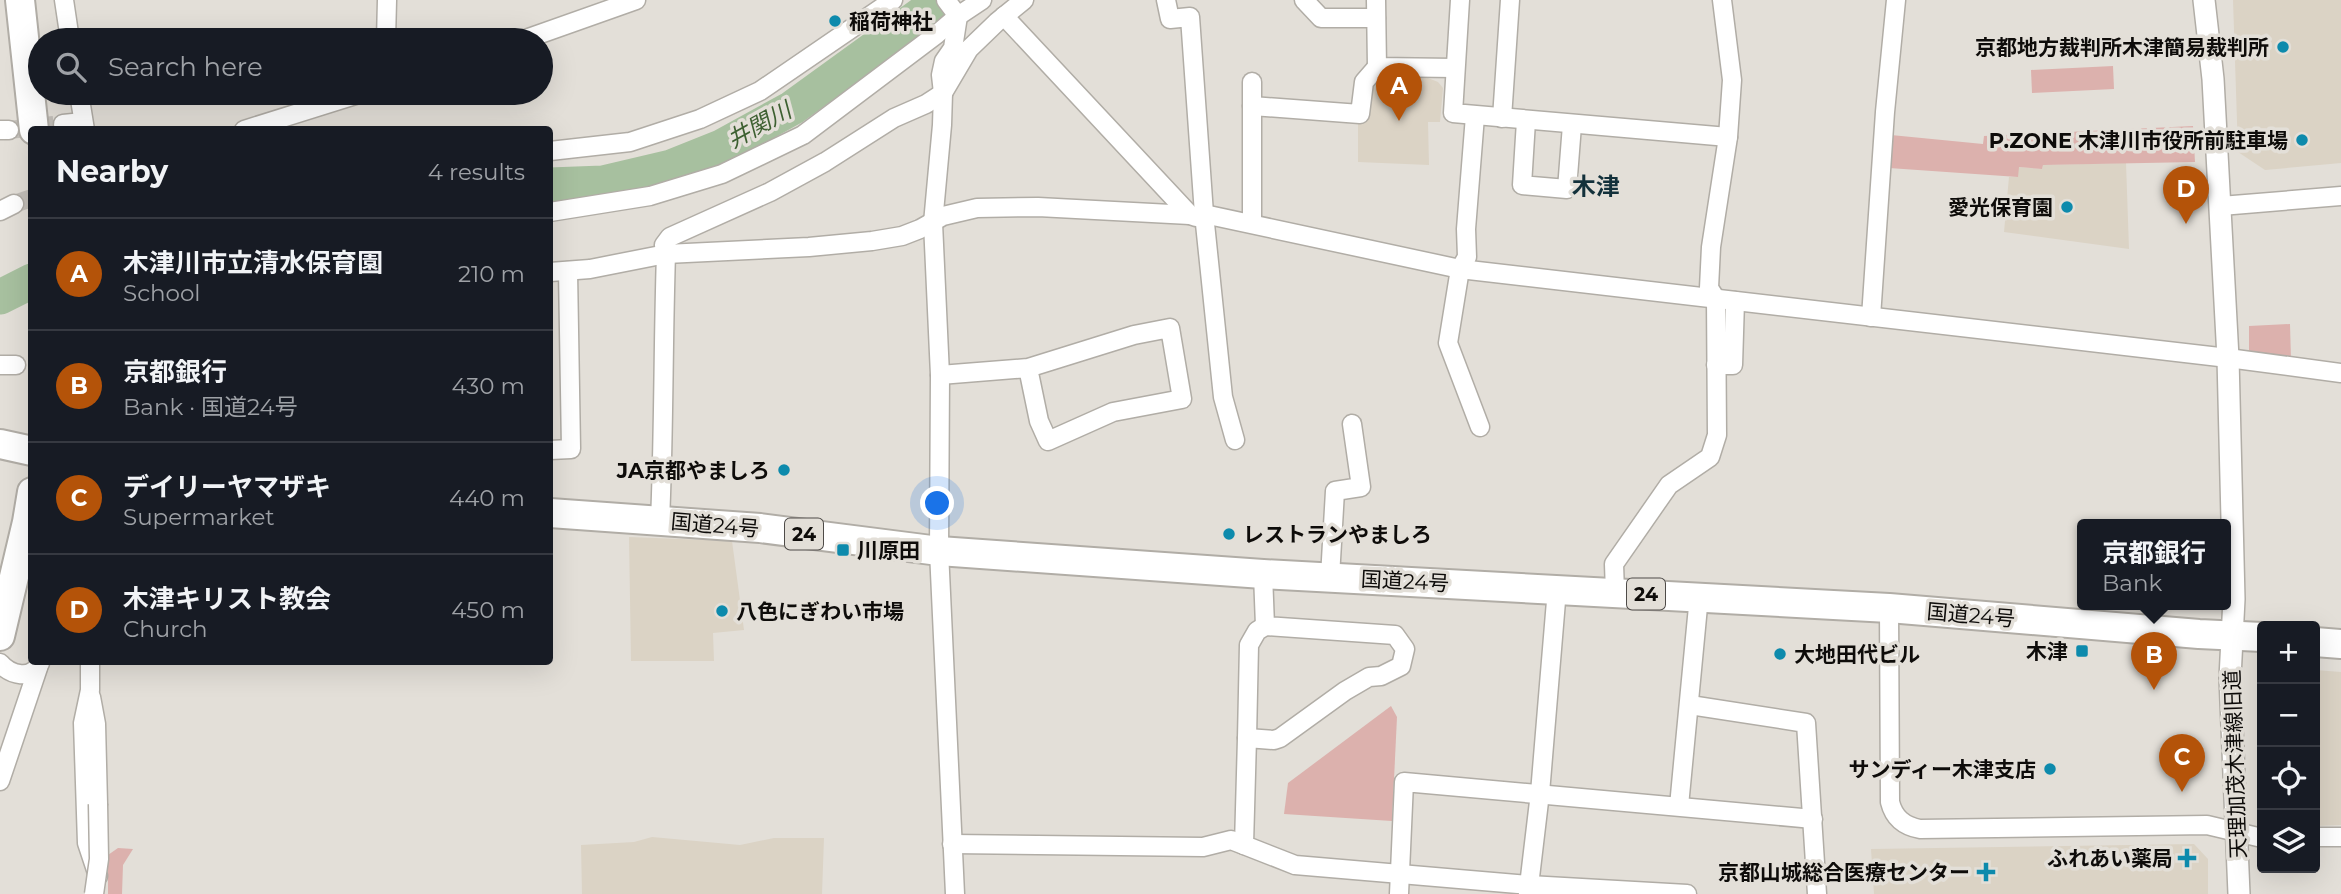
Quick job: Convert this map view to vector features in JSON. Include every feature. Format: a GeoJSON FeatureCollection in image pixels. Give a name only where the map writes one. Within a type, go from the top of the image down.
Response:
{"type":"FeatureCollection","features":[{"type":"Feature","properties":{"kind":"highway"},"geometry":{"type":"LineString","coordinates":[[14,130],[20,0]]}},
{"type":"Feature","properties":{"kind":"highway"},"geometry":{"type":"LineString","coordinates":[[0,444],[28,449]]}},
{"type":"Feature","properties":{"kind":"highway"},"geometry":{"type":"LineString","coordinates":[[0,636],[28,513]]}},
{"type":"Feature","properties":{"kind":"highway","name":"国道24号"},"geometry":{"type":"LineString","coordinates":[[553,513],[760,528],[939,551],[1263,574],[1889,608],[2257,637]]}},
{"type":"Feature","properties":{"kind":"highway"},"geometry":{"type":"LineString","coordinates":[[2320,642],[2341,644]]}},
{"type":"Feature","properties":{"kind":"street"},"geometry":{"type":"LineString","coordinates":[[64,0],[68,28]]}},
{"type":"Feature","properties":{"kind":"street"},"geometry":{"type":"LineString","coordinates":[[386,28],[387,0]]}},
{"type":"Feature","properties":{"kind":"street"},"geometry":{"type":"LineString","coordinates":[[553,29],[636,0]]}},
{"type":"Feature","properties":{"kind":"street"},"geometry":{"type":"LineString","coordinates":[[553,151],[630,142],[700,119],[760,91],[892,0]]}},
{"type":"Feature","properties":{"kind":"street"},"geometry":{"type":"LineString","coordinates":[[553,212],[650,196],[722,174],[791,140],[825,118],[937,34],[952,9],[982,0]]}},
{"type":"Feature","properties":{"kind":"street"},"geometry":{"type":"LineString","coordinates":[[660,521],[664,428],[664,246],[670,237],[770,192],[825,162],[894,118],[943,93],[969,49],[1024,0]]}},
{"type":"Feature","properties":{"kind":"street"},"geometry":{"type":"LineString","coordinates":[[1166,0],[1170,19],[1190,17],[1197,215],[1223,397],[1235,440]]}},
{"type":"Feature","properties":{"kind":"street"},"geometry":{"type":"LineString","coordinates":[[1252,106],[1360,114],[1364,82],[1377,67],[1376,9],[1321,18],[1304,0]]}},
{"type":"Feature","properties":{"kind":"street"},"geometry":{"type":"LineString","coordinates":[[1461,0],[1453,113],[1728,137]]}},
{"type":"Feature","properties":{"kind":"street"},"geometry":{"type":"LineString","coordinates":[[1502,118],[1510,0]]}},
{"type":"Feature","properties":{"kind":"street"},"geometry":{"type":"LineString","coordinates":[[1615,593],[1614,564],[1669,485],[1710,457],[1717,435],[1716,299],[1709,288],[1711,247],[1728,137],[1732,80],[1722,0]]}},
{"type":"Feature","properties":{"kind":"street"},"geometry":{"type":"LineString","coordinates":[[1871,317],[1885,112],[1896,0]]}},
{"type":"Feature","properties":{"kind":"street","name":"天理加茂木津線旧道"},"geometry":{"type":"LineString","coordinates":[[2204,0],[2213,79],[2221,206],[2228,358],[2231,519]]}},
{"type":"Feature","properties":{"kind":"street"},"geometry":{"type":"LineString","coordinates":[[952,9],[953,48],[944,61],[941,75],[943,93],[933,223],[940,375],[939,551],[955,894]]}},
{"type":"Feature","properties":{"kind":"street"},"geometry":{"type":"LineString","coordinates":[[1004,16],[1197,215]]}},
{"type":"Feature","properties":{"kind":"street"},"geometry":{"type":"LineString","coordinates":[[1377,67],[1455,68]]}},
{"type":"Feature","properties":{"kind":"street"},"geometry":{"type":"LineString","coordinates":[[1252,82],[1252,223]]}},
{"type":"Feature","properties":{"kind":"street"},"geometry":{"type":"LineString","coordinates":[[63,124],[84,126],[81,105]]}},
{"type":"Feature","properties":{"kind":"street"},"geometry":{"type":"LineString","coordinates":[[257,126],[324,105]]}},
{"type":"Feature","properties":{"kind":"street"},"geometry":{"type":"LineString","coordinates":[[1475,116],[1466,229],[1467,257],[1461,270],[1448,343],[1480,427]]}},
{"type":"Feature","properties":{"kind":"street"},"geometry":{"type":"LineString","coordinates":[[1526,121],[1522,184],[1567,189],[1572,125]]}},
{"type":"Feature","properties":{"kind":"street"},"geometry":{"type":"LineString","coordinates":[[2221,206],[2341,196]]}},
{"type":"Feature","properties":{"kind":"street"},"geometry":{"type":"LineString","coordinates":[[553,272],[590,269],[666,254],[872,241],[902,236],[943,216],[977,208],[1038,207],[1197,215],[1252,223],[1461,270],[2341,373]]}},
{"type":"Feature","properties":{"kind":"street"},"geometry":{"type":"LineString","coordinates":[[553,450],[571,449],[568,271]]}},
{"type":"Feature","properties":{"kind":"street"},"geometry":{"type":"LineString","coordinates":[[1716,365],[1733,365],[1735,302]]}},
{"type":"Feature","properties":{"kind":"street"},"geometry":{"type":"LineString","coordinates":[[940,375],[1028,368],[1134,335],[1170,328],[1182,399],[1113,412],[1048,441],[1039,421],[1028,368]]}},
{"type":"Feature","properties":{"kind":"street"},"geometry":{"type":"LineString","coordinates":[[1330,577],[1335,491],[1361,488],[1352,424]]}},
{"type":"Feature","properties":{"kind":"street","name":"天理加茂木津線旧道"},"geometry":{"type":"LineString","coordinates":[[2231,524],[2231,678],[2239,894]]}},
{"type":"Feature","properties":{"kind":"street"},"geometry":{"type":"LineString","coordinates":[[1263,574],[1265,626]]}},
{"type":"Feature","properties":{"kind":"street"},"geometry":{"type":"LineString","coordinates":[[1528,889],[1540,793],[1557,589]]}},
{"type":"Feature","properties":{"kind":"street"},"geometry":{"type":"LineString","coordinates":[[1679,806],[1699,596]]}},
{"type":"Feature","properties":{"kind":"street"},"geometry":{"type":"LineString","coordinates":[[1889,608],[1890,802],[1895,815],[1906,825],[1920,829],[2207,825],[2257,837]]}},
{"type":"Feature","properties":{"kind":"street"},"geometry":{"type":"LineString","coordinates":[[1244,845],[1249,645],[1257,631],[1265,626],[1395,635],[1405,649],[1401,666],[1381,676],[1369,677],[1345,691],[1280,738],[1247,738]]}},
{"type":"Feature","properties":{"kind":"street"},"geometry":{"type":"LineString","coordinates":[[0,663],[15,674],[27,674],[39,665]]}},
{"type":"Feature","properties":{"kind":"street"},"geometry":{"type":"LineString","coordinates":[[0,781],[39,665]]}},
{"type":"Feature","properties":{"kind":"street"},"geometry":{"type":"LineString","coordinates":[[90,665],[90,690],[96,724],[99,859],[94,894]]}},
{"type":"Feature","properties":{"kind":"street"},"geometry":{"type":"LineString","coordinates":[[90,690],[83,723],[87,842],[100,882],[100,894]]}},
{"type":"Feature","properties":{"kind":"street"},"geometry":{"type":"LineString","coordinates":[[1690,705],[1806,723],[1816,894]]}},
{"type":"Feature","properties":{"kind":"street"},"geometry":{"type":"LineString","coordinates":[[1399,894],[1404,782],[1813,819]]}},
{"type":"Feature","properties":{"kind":"street"},"geometry":{"type":"LineString","coordinates":[[2320,837],[2341,837]]}},
{"type":"Feature","properties":{"kind":"street"},"geometry":{"type":"LineString","coordinates":[[952,844],[1203,847],[1231,840],[1294,865],[1400,873],[1528,889],[1687,894]]}},
{"type":"Feature","properties":{"kind":"shaded area"},"geometry":{"type":"Polygon","coordinates":[[[2233,0],[2341,0],[2341,163],[2265,170],[2238,152],[2233,0]]]}},
{"type":"Feature","properties":{"kind":"shaded area"},"geometry":{"type":"Polygon","coordinates":[[[2113,66],[2114,89],[2032,93],[2031,70],[2113,66]]]}},
{"type":"Feature","properties":{"kind":"shaded area"},"geometry":{"type":"Polygon","coordinates":[[[1378,76],[1428,78],[1438,82],[1443,88],[1440,122],[1428,122],[1429,165],[1358,162],[1358,120],[1367,120],[1369,84],[1378,76]]]}},
{"type":"Feature","properties":{"kind":"shaded area"},"geometry":{"type":"Polygon","coordinates":[[[2193,126],[2195,162],[2043,165],[2042,169],[2019,167],[2018,177],[1889,168],[1891,135],[1983,144],[1984,136],[2193,126]]]}},
{"type":"Feature","properties":{"kind":"shaded area","name":"愛光保育園"},"geometry":{"type":"Polygon","coordinates":[[[2126,163],[2129,249],[2004,232],[2009,177],[2018,177],[2018,167],[2042,169],[2043,165],[2126,163]]]}},
{"type":"Feature","properties":{"kind":"shaded area"},"geometry":{"type":"Polygon","coordinates":[[[2290,324],[2291,360],[2249,352],[2249,326],[2290,324]]]}},
{"type":"Feature","properties":{"kind":"shaded area"},"geometry":{"type":"Polygon","coordinates":[[[629,537],[732,541],[744,630],[713,633],[714,661],[631,661],[629,537]]]}},
{"type":"Feature","properties":{"kind":"shaded area"},"geometry":{"type":"Polygon","coordinates":[[[2320,670],[2341,672],[2341,825],[2320,826],[2320,670]]]}},
{"type":"Feature","properties":{"kind":"shaded area"},"geometry":{"type":"Polygon","coordinates":[[[1391,706],[1397,717],[1392,821],[1284,814],[1288,783],[1391,706]]]}},
{"type":"Feature","properties":{"kind":"shaded area"},"geometry":{"type":"Polygon","coordinates":[[[652,837],[740,845],[774,838],[824,838],[822,894],[582,894],[581,845],[634,842],[652,837]]]}},
{"type":"Feature","properties":{"kind":"shaded area","name":"京都山城総合医療センター"},"geometry":{"type":"Polygon","coordinates":[[[2194,844],[2208,859],[2208,894],[1874,894],[1871,849],[2194,844]]]}},
{"type":"Feature","properties":{"kind":"shaded area"},"geometry":{"type":"Polygon","coordinates":[[[118,848],[133,849],[123,865],[122,894],[108,894],[108,855],[118,848]]]}},
{"type":"Feature","properties":{"kind":"waterway","name":"井関川"},"geometry":{"type":"LineString","coordinates":[[553,185],[603,183],[671,167],[721,147],[792,108],[941,0]]}},
{"type":"Feature","properties":{"kind":"waterway","name":"井関川"},"geometry":{"type":"LineString","coordinates":[[0,297],[28,283]]}},
{"type":"Feature","properties":{"kind":"tunnel"},"geometry":{"type":"LineString","coordinates":[[45,126],[63,124]]}},
{"type":"Feature","properties":{"kind":"tunnel"},"geometry":{"type":"LineString","coordinates":[[9,130],[28,128]]}},
{"type":"Feature","properties":{"kind":"tunnel"},"geometry":{"type":"LineString","coordinates":[[14,204],[28,199]]}},
{"type":"Feature","properties":{"kind":"place","name":"稲荷神社"},"geometry":{"type":"Point","coordinates":[835,21]}},
{"type":"Feature","properties":{"kind":"place","name":"京都地方裁判所木津簡易裁判所"},"geometry":{"type":"Point","coordinates":[2283,47]}},
{"type":"Feature","properties":{"kind":"place","name":"木津川市立清水保育園"},"geometry":{"type":"Point","coordinates":[1399,121]}},
{"type":"Feature","properties":{"kind":"place","name":"P.ZONE 木津川市役所前駐車場"},"geometry":{"type":"Point","coordinates":[2302,140]}},
{"type":"Feature","properties":{"kind":"place","name":"愛光保育園"},"geometry":{"type":"Point","coordinates":[2067,207]}},
{"type":"Feature","properties":{"kind":"place","name":"木津キリスト教会"},"geometry":{"type":"Point","coordinates":[2186,224]}},
{"type":"Feature","properties":{"kind":"place","name":"JA京都やましろ"},"geometry":{"type":"Point","coordinates":[784,470]}},
{"type":"Feature","properties":{"kind":"place","name":"レストランやましろ"},"geometry":{"type":"Point","coordinates":[1229,534]}},
{"type":"Feature","properties":{"kind":"place","name":"川原田"},"geometry":{"type":"Point","coordinates":[843,550]}},
{"type":"Feature","properties":{"kind":"place","name":"八色にぎわい市場"},"geometry":{"type":"Point","coordinates":[722,611]}},
{"type":"Feature","properties":{"kind":"place","name":"木津"},"geometry":{"type":"Point","coordinates":[2082,651]}},
{"type":"Feature","properties":{"kind":"place","name":"大地田代ビル"},"geometry":{"type":"Point","coordinates":[1780,654]}},
{"type":"Feature","properties":{"kind":"place","name":"京都銀行"},"geometry":{"type":"Point","coordinates":[2154,690]}},
{"type":"Feature","properties":{"kind":"place","name":"サンディー木津支店"},"geometry":{"type":"Point","coordinates":[2050,769]}},
{"type":"Feature","properties":{"kind":"place","name":"デイリーヤマザキ"},"geometry":{"type":"Point","coordinates":[2182,792]}},
{"type":"Feature","properties":{"kind":"place","name":"ふれあい薬局"},"geometry":{"type":"Point","coordinates":[2187,858]}},
{"type":"Feature","properties":{"kind":"place","name":"京都山城総合医療センター"},"geometry":{"type":"Point","coordinates":[1986,872]}},
{"type":"Feature","properties":{"kind":"district","name":"木津"},"geometry":{"type":"Point","coordinates":[1596,186]}}]}
